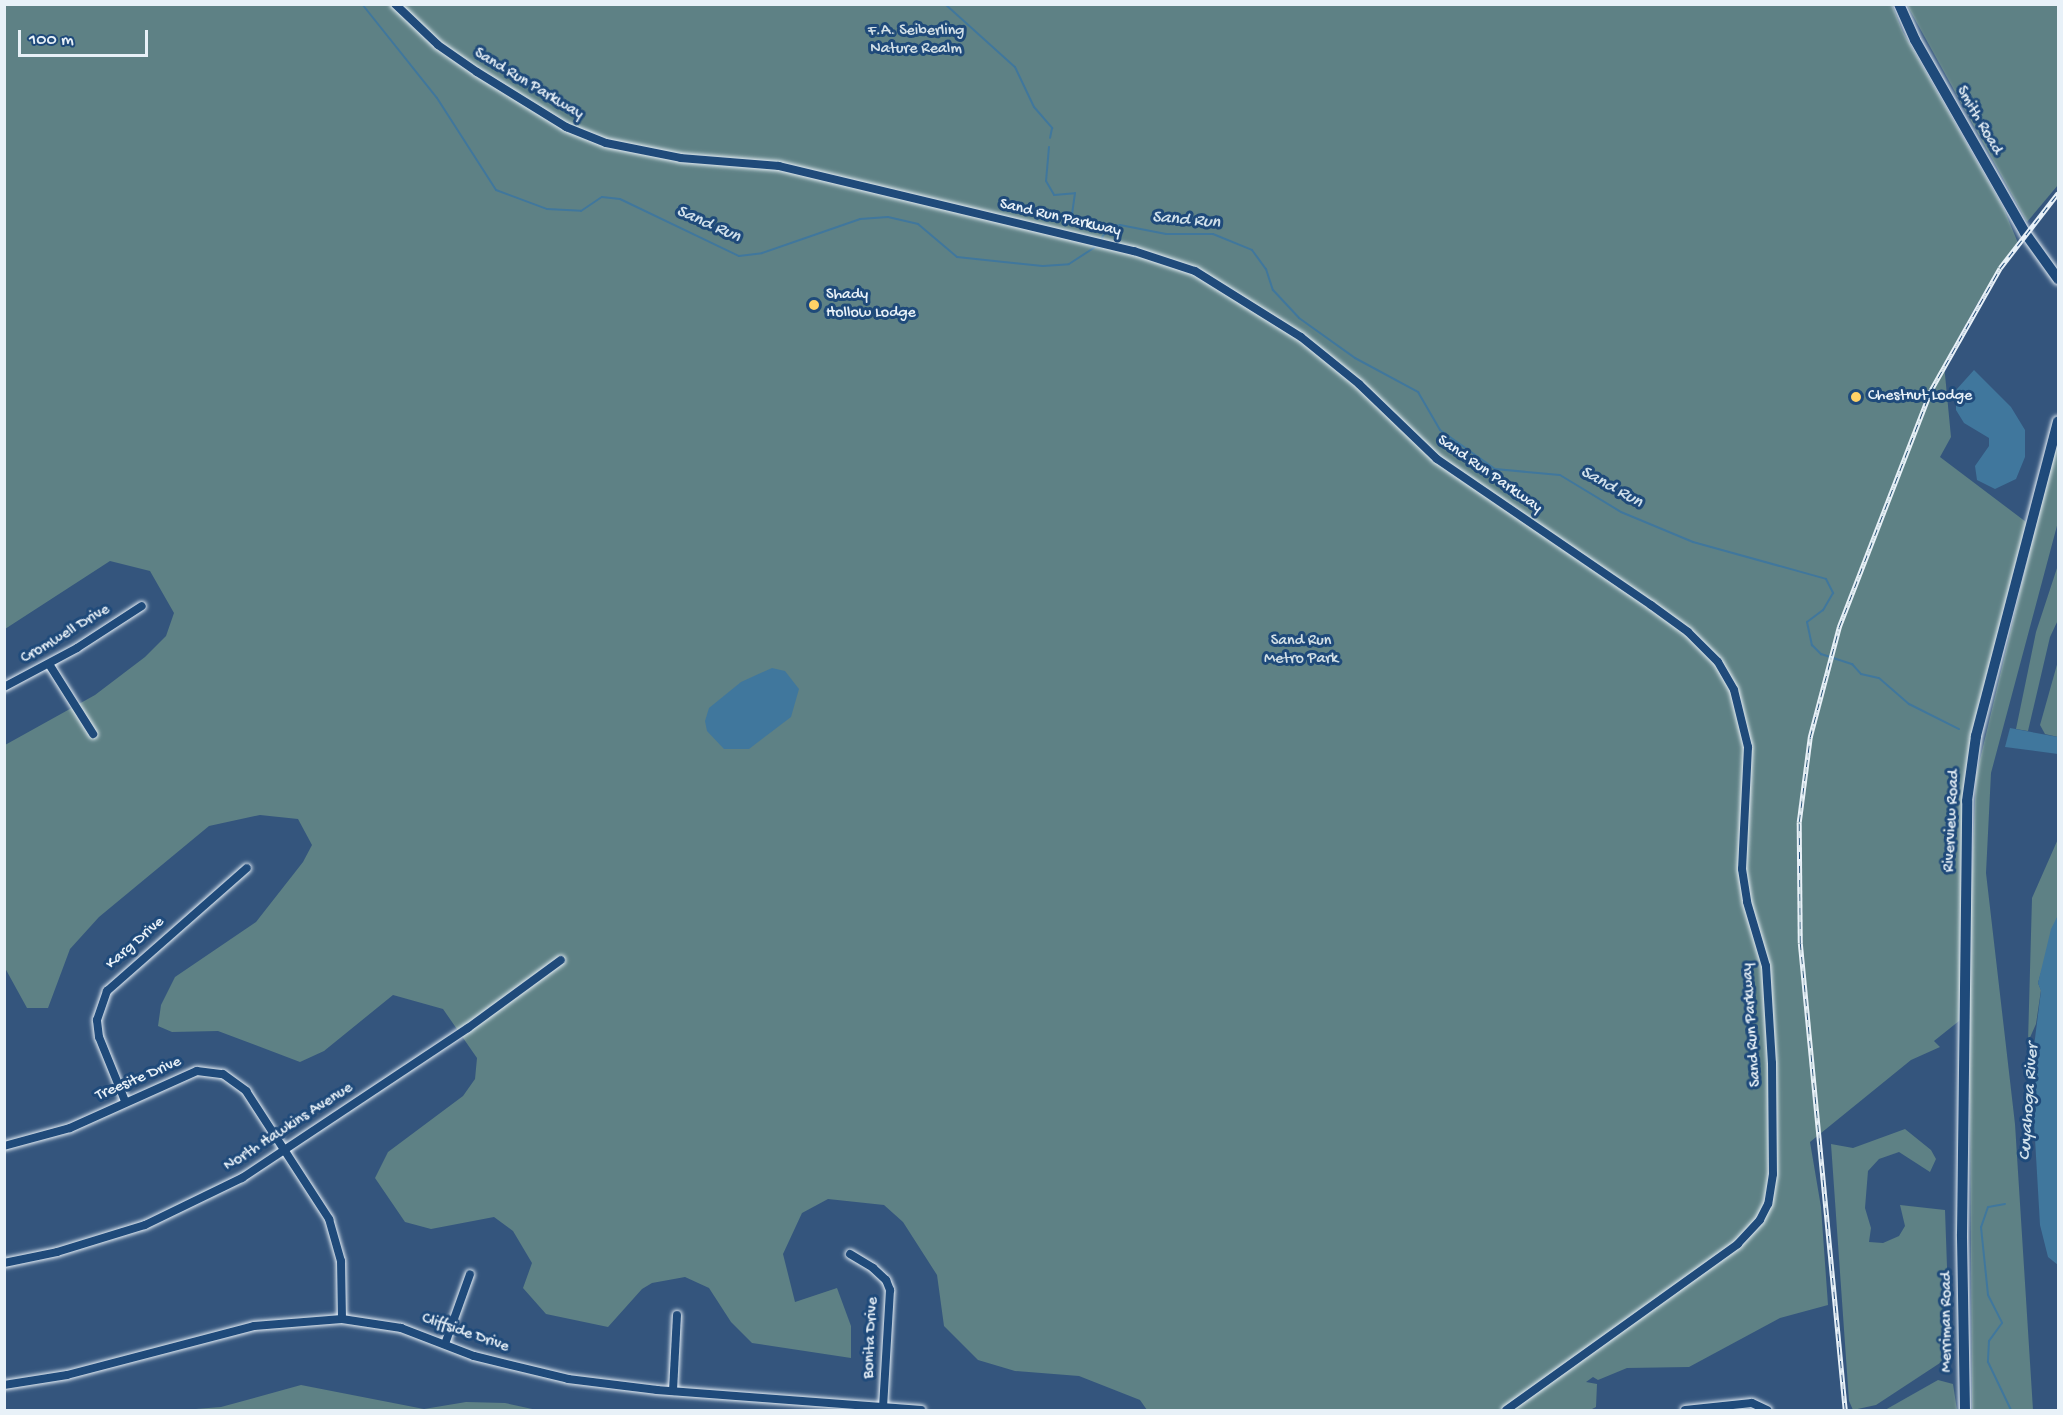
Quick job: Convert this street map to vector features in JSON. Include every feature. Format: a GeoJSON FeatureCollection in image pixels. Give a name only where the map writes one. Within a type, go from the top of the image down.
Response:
{"type":"FeatureCollection","features":[{"type":"Feature","properties":{"kind":"main road","name":"Smith Road"},"geometry":{"type":"LineString","coordinates":[[1899,4],[1941,86],[2036,249],[2058,279]]}},
{"type":"Feature","properties":{"kind":"main road","name":"Smith Road"},"geometry":{"type":"LineString","coordinates":[[2036,249],[2058,266]]}},
{"type":"Feature","properties":{"kind":"main road","name":"Riverview Road"},"geometry":{"type":"LineString","coordinates":[[1962,1234],[1966,824],[1970,771],[2058,421]]}},
{"type":"Feature","properties":{"kind":"main road","name":"Merriman Road"},"geometry":{"type":"LineString","coordinates":[[1962,1234],[1965,1410]]}},
{"type":"Feature","properties":{"kind":"street","name":"Sand Run Parkway"},"geometry":{"type":"LineString","coordinates":[[395,4],[438,45],[477,72],[566,127],[597,140],[681,158],[779,166],[1134,251],[1195,271],[1301,337],[1359,384],[1437,459],[1664,614],[1718,662],[1734,690],[1748,747],[1742,869],[1747,902],[1766,966],[1773,1085],[1773,1174],[1767,1204],[1760,1220],[1738,1244],[1506,1410]]}},
{"type":"Feature","properties":{"kind":"street","name":"Cromwell Drive"},"geometry":{"type":"LineString","coordinates":[[4,687],[49,664],[142,606]]}},
{"type":"Feature","properties":{"kind":"street"},"geometry":{"type":"LineString","coordinates":[[49,664],[93,734]]}},
{"type":"Feature","properties":{"kind":"street","name":"Karg Drive"},"geometry":{"type":"LineString","coordinates":[[125,1101],[99,1037],[97,1020],[107,991],[247,868]]}},
{"type":"Feature","properties":{"kind":"street","name":"North Hawkins Avenue"},"geometry":{"type":"LineString","coordinates":[[4,1263],[57,1252],[145,1225],[242,1178],[468,1028],[561,960]]}},
{"type":"Feature","properties":{"kind":"street","name":"Treesite Drive"},"geometry":{"type":"LineString","coordinates":[[4,1146],[70,1128],[125,1101],[197,1071],[211,1070],[236,1081],[246,1091],[286,1150],[329,1219],[336,1239],[342,1320]]}},
{"type":"Feature","properties":{"kind":"street","name":"Bonita Drive"},"geometry":{"type":"LineString","coordinates":[[850,1254],[886,1280],[890,1290],[883,1407]]}},
{"type":"Feature","properties":{"kind":"street"},"geometry":{"type":"LineString","coordinates":[[445,1344],[470,1274]]}},
{"type":"Feature","properties":{"kind":"street"},"geometry":{"type":"LineString","coordinates":[[673,1391],[677,1315]]}},
{"type":"Feature","properties":{"kind":"street","name":"Cliffside Drive"},"geometry":{"type":"LineString","coordinates":[[4,1385],[67,1375],[254,1326],[342,1320],[401,1328],[445,1344],[568,1379],[854,1407],[921,1410]]}},
{"type":"Feature","properties":{"kind":"street"},"geometry":{"type":"LineString","coordinates":[[1685,1410],[1752,1402],[1765,1408]]}},
{"type":"Feature","properties":{"kind":"green space","name":"Sand Run Metro Park"},"geometry":{"type":"Polygon","coordinates":[[[4,5],[1892,5],[1903,32],[2004,209],[2018,243],[1977,304],[1944,364],[1951,437],[1940,457],[2030,525],[1970,768],[1964,1017],[1934,1041],[1940,1047],[1911,1060],[1810,1142],[1821,1207],[1828,1305],[1780,1318],[1689,1367],[1627,1368],[1598,1380],[1593,1377],[1586,1382],[1597,1384],[1596,1407],[1590,1410],[1147,1410],[1140,1400],[1079,1376],[1015,1371],[978,1360],[944,1326],[937,1275],[903,1222],[884,1205],[828,1199],[802,1213],[783,1254],[795,1302],[837,1288],[851,1326],[851,1358],[752,1343],[731,1322],[709,1288],[685,1277],[652,1283],[642,1289],[608,1327],[546,1314],[523,1288],[532,1263],[513,1231],[494,1217],[431,1229],[405,1222],[375,1178],[388,1152],[463,1096],[475,1079],[477,1058],[443,1009],[393,995],[324,1051],[300,1062],[218,1031],[172,1032],[158,1026],[161,1005],[175,977],[256,922],[303,862],[312,845],[298,819],[260,815],[209,826],[99,917],[70,949],[48,1008],[27,1008],[5,968],[5,745],[95,695],[145,657],[166,636],[174,613],[150,571],[110,561],[5,629],[4,5]]]}},
{"type":"Feature","properties":{"kind":"green space"},"geometry":{"type":"Polygon","coordinates":[[[1907,5],[2058,5],[2058,185],[2027,222],[1907,5]]]}},
{"type":"Feature","properties":{"kind":"green space"},"geometry":{"type":"Polygon","coordinates":[[[2058,432],[2058,522],[1991,773],[1986,873],[2015,1124],[2033,1410],[1972,1410],[1969,943],[1976,776],[2058,432]]]}},
{"type":"Feature","properties":{"kind":"green space"},"geometry":{"type":"Polygon","coordinates":[[[2058,565],[2058,620],[2050,637],[2028,731],[2016,729],[2036,632],[2058,565]]]}},
{"type":"Feature","properties":{"kind":"green space"},"geometry":{"type":"Polygon","coordinates":[[[2058,661],[2058,737],[2045,734],[2040,725],[2058,661]]]}},
{"type":"Feature","properties":{"kind":"green space"},"geometry":{"type":"Polygon","coordinates":[[[2058,839],[2058,915],[2038,983],[2041,990],[2036,1024],[2028,1042],[2032,898],[2058,839]]]}},
{"type":"Feature","properties":{"kind":"green space"},"geometry":{"type":"Polygon","coordinates":[[[1905,1129],[1931,1150],[1936,1159],[1930,1172],[1899,1152],[1879,1159],[1868,1171],[1865,1208],[1871,1228],[1869,1242],[1883,1243],[1899,1236],[1905,1226],[1900,1205],[1945,1210],[1950,1351],[1943,1361],[1876,1405],[1853,1410],[1849,1401],[1831,1144],[1853,1148],[1905,1129]]]}},
{"type":"Feature","properties":{"kind":"green space"},"geometry":{"type":"Polygon","coordinates":[[[1938,1380],[1953,1384],[1957,1410],[1885,1410],[1938,1380]]]}},
{"type":"Feature","properties":{"kind":"green space"},"geometry":{"type":"Polygon","coordinates":[[[301,1385],[424,1409],[466,1402],[505,1403],[537,1410],[183,1410],[221,1407],[301,1385]]]}},
{"type":"Feature","properties":{"kind":"water"},"geometry":{"type":"Polygon","coordinates":[[[1974,370],[2011,407],[2025,430],[2025,457],[2016,479],[1995,489],[1977,480],[1975,466],[1989,446],[1989,438],[1964,423],[1956,410],[1956,390],[1974,370]]]}},
{"type":"Feature","properties":{"kind":"water"},"geometry":{"type":"Polygon","coordinates":[[[772,668],[785,671],[799,689],[791,717],[749,749],[724,749],[707,731],[705,721],[709,708],[741,682],[772,668]]]}},
{"type":"Feature","properties":{"kind":"water"},"geometry":{"type":"Polygon","coordinates":[[[2010,728],[2058,737],[2058,754],[2005,747],[2010,728]]]}},
{"type":"Feature","properties":{"kind":"water"},"geometry":{"type":"Polygon","coordinates":[[[2058,915],[2058,1265],[2048,1257],[2040,1225],[2031,1070],[2041,991],[2038,983],[2051,929],[2058,915]]]}},
{"type":"Feature","properties":{"kind":"waterway","name":"Sand Run"},"geometry":{"type":"LineString","coordinates":[[362,4],[437,98],[496,190],[547,209],[581,211],[602,197],[620,199],[739,256],[762,253],[860,219],[888,217],[918,224],[957,257],[1043,266],[1069,264],[1097,246]]}},
{"type":"Feature","properties":{"kind":"waterway"},"geometry":{"type":"LineString","coordinates":[[945,4],[1015,67],[1034,107],[1052,128],[1050,138]]}},
{"type":"Feature","properties":{"kind":"waterway"},"geometry":{"type":"LineString","coordinates":[[1049,147],[1046,181],[1054,195],[1075,193],[1072,214],[1086,228],[1103,231]]}},
{"type":"Feature","properties":{"kind":"waterway","name":"Sand Run"},"geometry":{"type":"LineString","coordinates":[[1100,241],[1108,227],[1120,225],[1166,234],[1213,234],[1252,250],[1266,269],[1273,290],[1299,318],[1355,358],[1418,392],[1440,430],[1495,469],[1560,475],[1621,512],[1693,542],[1826,579],[1833,593],[1823,610],[1807,622],[1812,645],[1821,654],[1852,664],[1861,674],[1879,678],[1909,704],[1959,729]]}},
{"type":"Feature","properties":{"kind":"waterway"},"geometry":{"type":"LineString","coordinates":[[2005,1204],[1988,1207],[1981,1227],[1988,1295],[2002,1323],[1989,1341],[1988,1362],[2011,1410]]}},
{"type":"Feature","properties":{"kind":"railway"},"geometry":{"type":"LineString","coordinates":[[1845,1410],[1800,943],[1799,822],[1810,737],[1839,627],[1931,390],[2000,268],[2058,193]]}},
{"type":"Feature","properties":{"kind":"place","name":"Shady Hollow Lodge"},"geometry":{"type":"Point","coordinates":[814,305]}},
{"type":"Feature","properties":{"kind":"place","name":"Chestnut Lodge"},"geometry":{"type":"Point","coordinates":[1856,397]}},
{"type":"Feature","properties":{"kind":"park label","name":"F.A. Seiberling Nature Realm"},"geometry":{"type":"Point","coordinates":[916,41]}},
{"type":"Feature","properties":{"kind":"water label","name":"Cuyahoga River"},"geometry":{"type":"Point","coordinates":[2030,1102]}}]}
